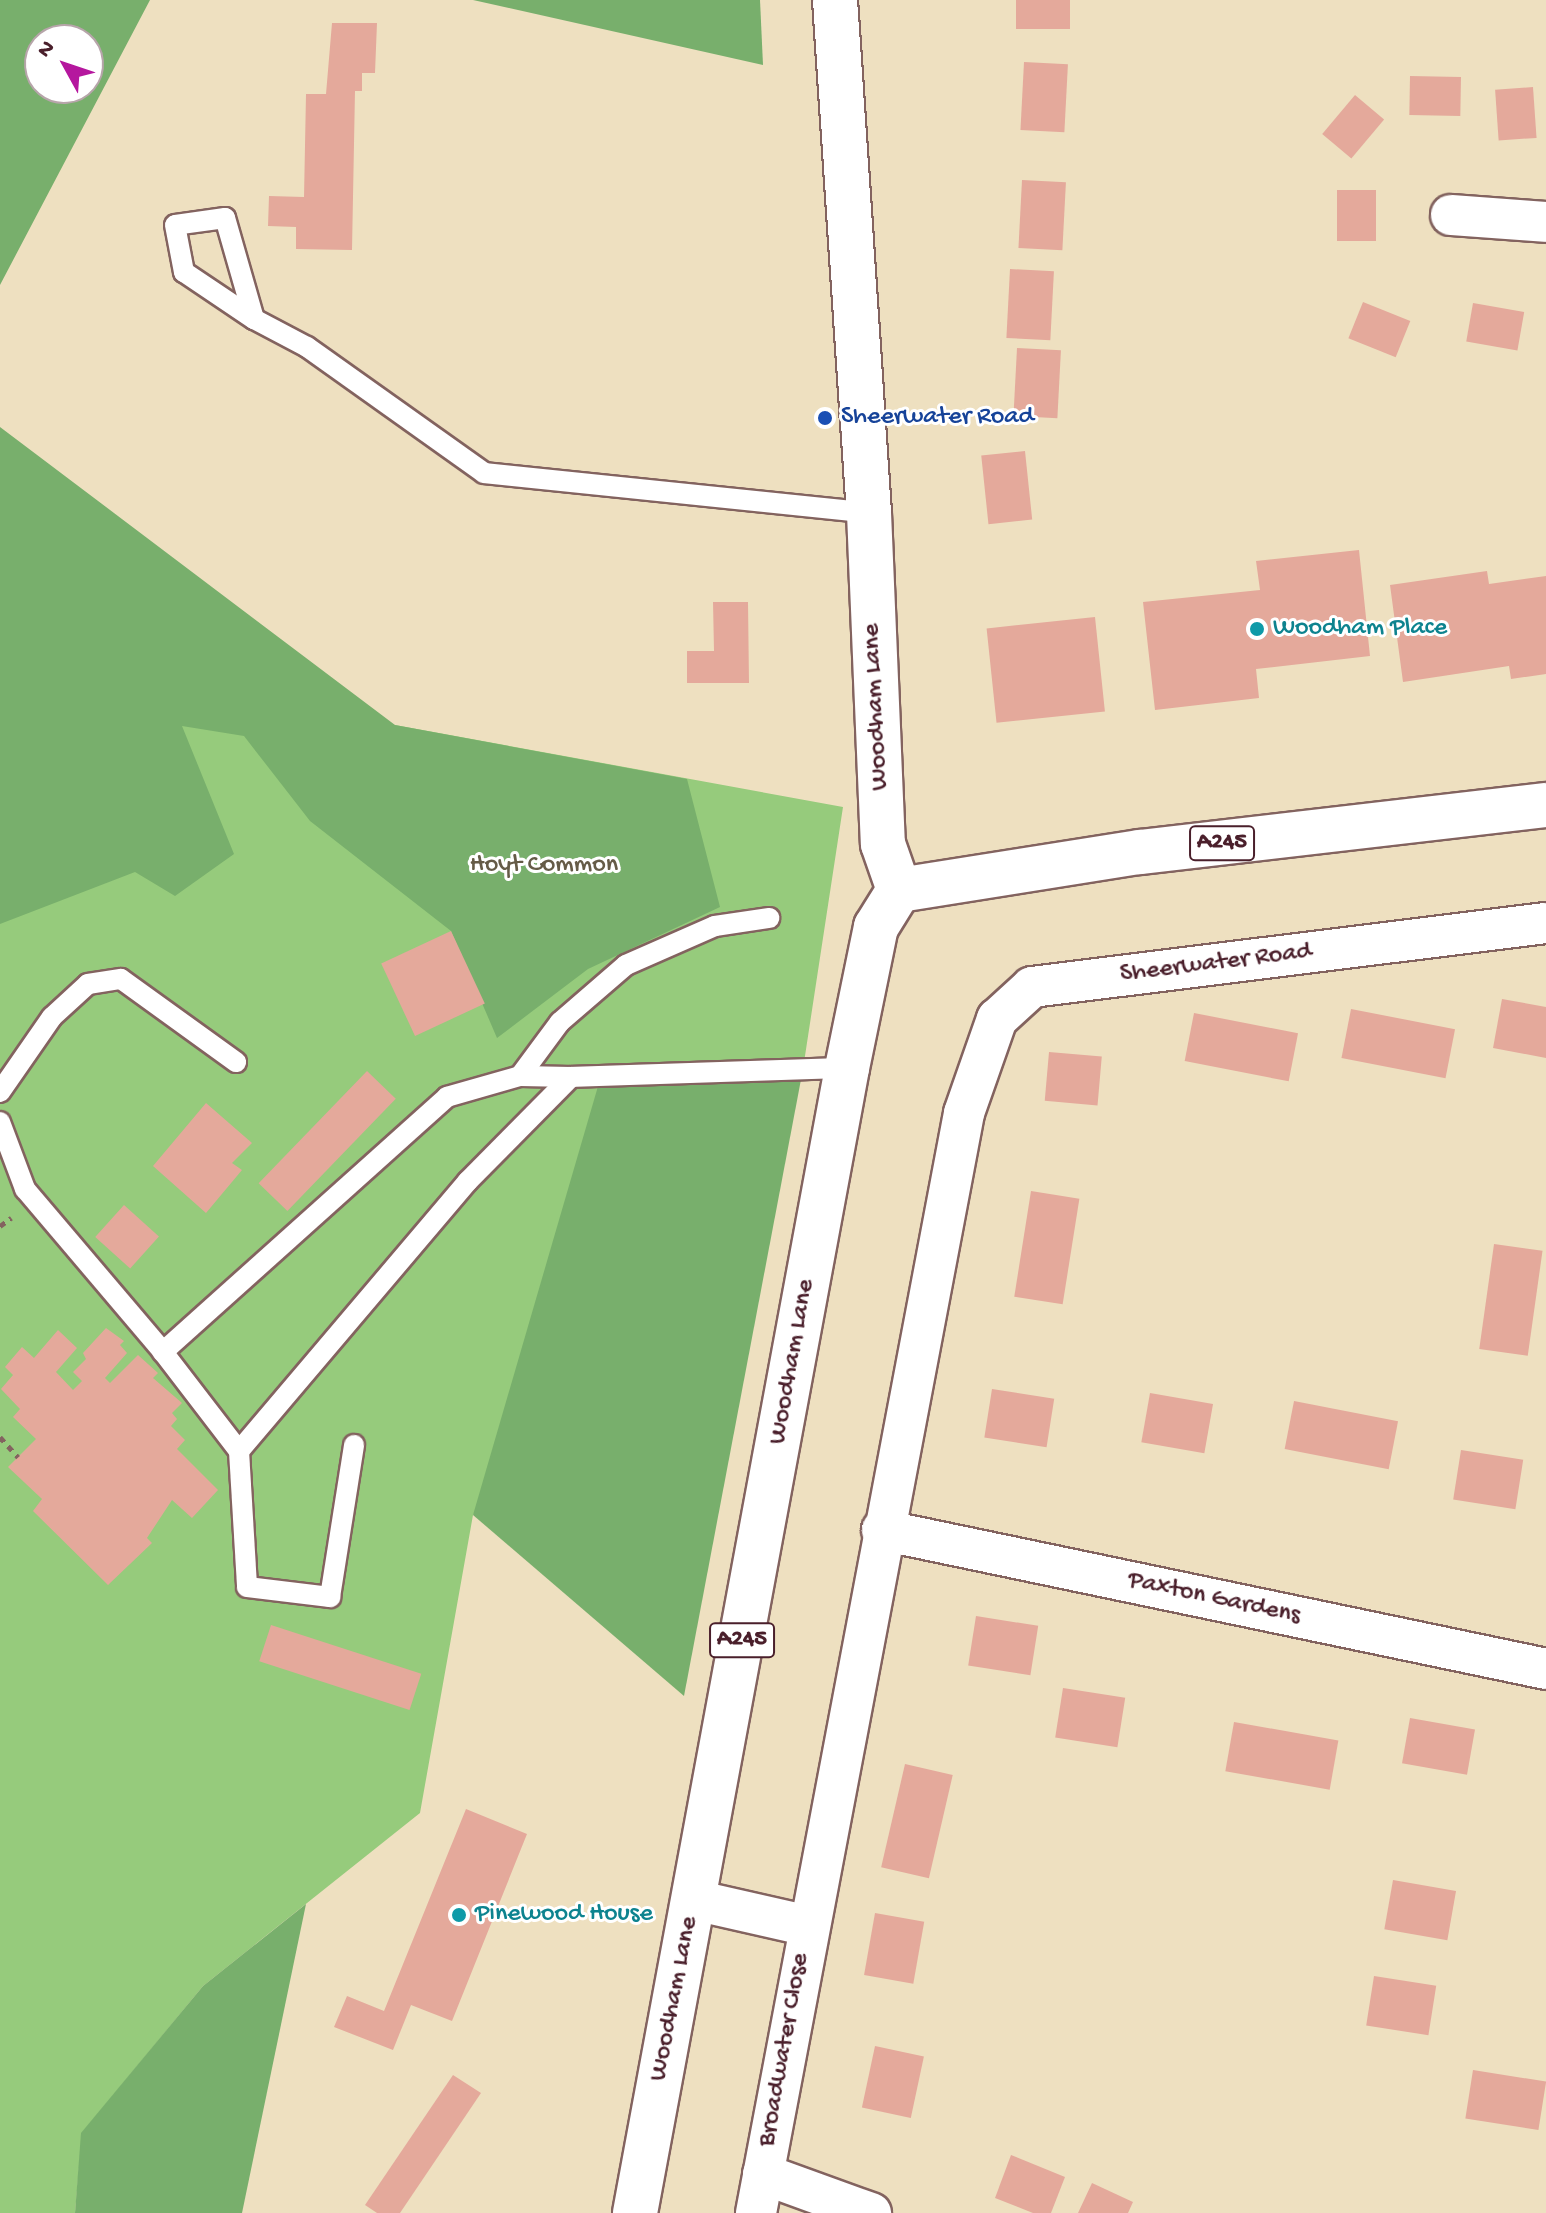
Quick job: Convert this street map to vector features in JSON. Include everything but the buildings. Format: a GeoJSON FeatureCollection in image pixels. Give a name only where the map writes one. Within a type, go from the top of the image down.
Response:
{"type":"FeatureCollection","features":[{"type":"Feature","properties":{"kind":"main road","name":"Woodham Lane"},"geometry":{"type":"LineString","coordinates":[[635,2213],[847,1068],[876,927],[899,890],[883,844],[869,513],[835,0]]}},
{"type":"Feature","properties":{"kind":"main road","name":"A245"},"geometry":{"type":"LineString","coordinates":[[899,890],[1140,852],[1546,805]]}},
{"type":"Feature","properties":{"kind":"street"},"geometry":{"type":"LineString","coordinates":[[1451,215],[1546,222]]}},
{"type":"Feature","properties":{"kind":"street","name":"Sheerwater Road"},"geometry":{"type":"LineString","coordinates":[[882,1530],[964,1113],[997,1019],[1032,987],[1546,923]]}},
{"type":"Feature","properties":{"kind":"street"},"geometry":{"type":"LineString","coordinates":[[694,1900],[808,1926],[882,1530]]}},
{"type":"Feature","properties":{"kind":"street","name":"Paxton Gardens"},"geometry":{"type":"LineString","coordinates":[[882,1530],[1546,1669]]}},
{"type":"Feature","properties":{"kind":"street","name":"Broadwater Close"},"geometry":{"type":"LineString","coordinates":[[756,2213],[808,1926]]}},
{"type":"Feature","properties":{"kind":"street","name":"Broadwater Close"},"geometry":{"type":"LineString","coordinates":[[763,2174],[871,2213]]}},
{"type":"Feature","properties":{"kind":"lane"},"geometry":{"type":"LineString","coordinates":[[254,319],[225,218],[175,225],[184,272],[254,319],[307,347],[484,473],[869,513]]}},
{"type":"Feature","properties":{"kind":"lane"},"geometry":{"type":"LineString","coordinates":[[520,1076],[560,1022],[626,965],[715,926],[769,918]]}},
{"type":"Feature","properties":{"kind":"lane"},"geometry":{"type":"LineString","coordinates":[[0,1092],[61,1009],[88,984],[121,979],[236,1062]]}},
{"type":"Feature","properties":{"kind":"lane"},"geometry":{"type":"LineString","coordinates":[[163,1352],[447,1097],[520,1076],[847,1068]]}},
{"type":"Feature","properties":{"kind":"lane"},"geometry":{"type":"LineString","coordinates":[[239,1451],[468,1181],[571,1077]]}},
{"type":"Feature","properties":{"kind":"lane"},"geometry":{"type":"LineString","coordinates":[[0,1122],[25,1189],[163,1352],[239,1451],[247,1587],[330,1597],[354,1445]]}},
{"type":"Feature","properties":{"kind":"path"},"geometry":{"type":"LineString","coordinates":[[0,1437],[18,1457]]}},
{"type":"Feature","properties":{"kind":"green space"},"geometry":{"type":"Polygon","coordinates":[[[0,0],[150,0],[104,87],[104,24],[24,24],[24,104],[95,104],[0,285],[0,0]]]}},
{"type":"Feature","properties":{"kind":"green space"},"geometry":{"type":"Polygon","coordinates":[[[473,0],[760,0],[763,65],[473,0]]]}},
{"type":"Feature","properties":{"kind":"green space","name":"Hoyt Common"},"geometry":{"type":"Polygon","coordinates":[[[0,427],[395,725],[687,779],[720,907],[588,969],[497,1038],[451,931],[310,821],[244,736],[182,726],[234,854],[175,896],[135,872],[0,924],[0,427]]]}},
{"type":"Feature","properties":{"kind":"green space"},"geometry":{"type":"Polygon","coordinates":[[[0,640],[395,725],[843,807],[803,1069],[473,1515],[420,1813],[203,1986],[82,2133],[75,2213],[0,2213],[0,640]]]}},
{"type":"Feature","properties":{"kind":"green space"},"geometry":{"type":"Polygon","coordinates":[[[803,1069],[684,1696],[473,1515],[601,1076],[803,1069]]]}},
{"type":"Feature","properties":{"kind":"green space"},"geometry":{"type":"Polygon","coordinates":[[[306,1904],[242,2213],[75,2213],[81,2133],[203,1986],[306,1904]]]}},
{"type":"Feature","properties":{"kind":"place","name":"Sheerwater Road"},"geometry":{"type":"Point","coordinates":[825,418]}},
{"type":"Feature","properties":{"kind":"place","name":"Woodham Place"},"geometry":{"type":"Point","coordinates":[1257,629]}},
{"type":"Feature","properties":{"kind":"place","name":"Pinewood House"},"geometry":{"type":"Point","coordinates":[459,1915]}}]}
